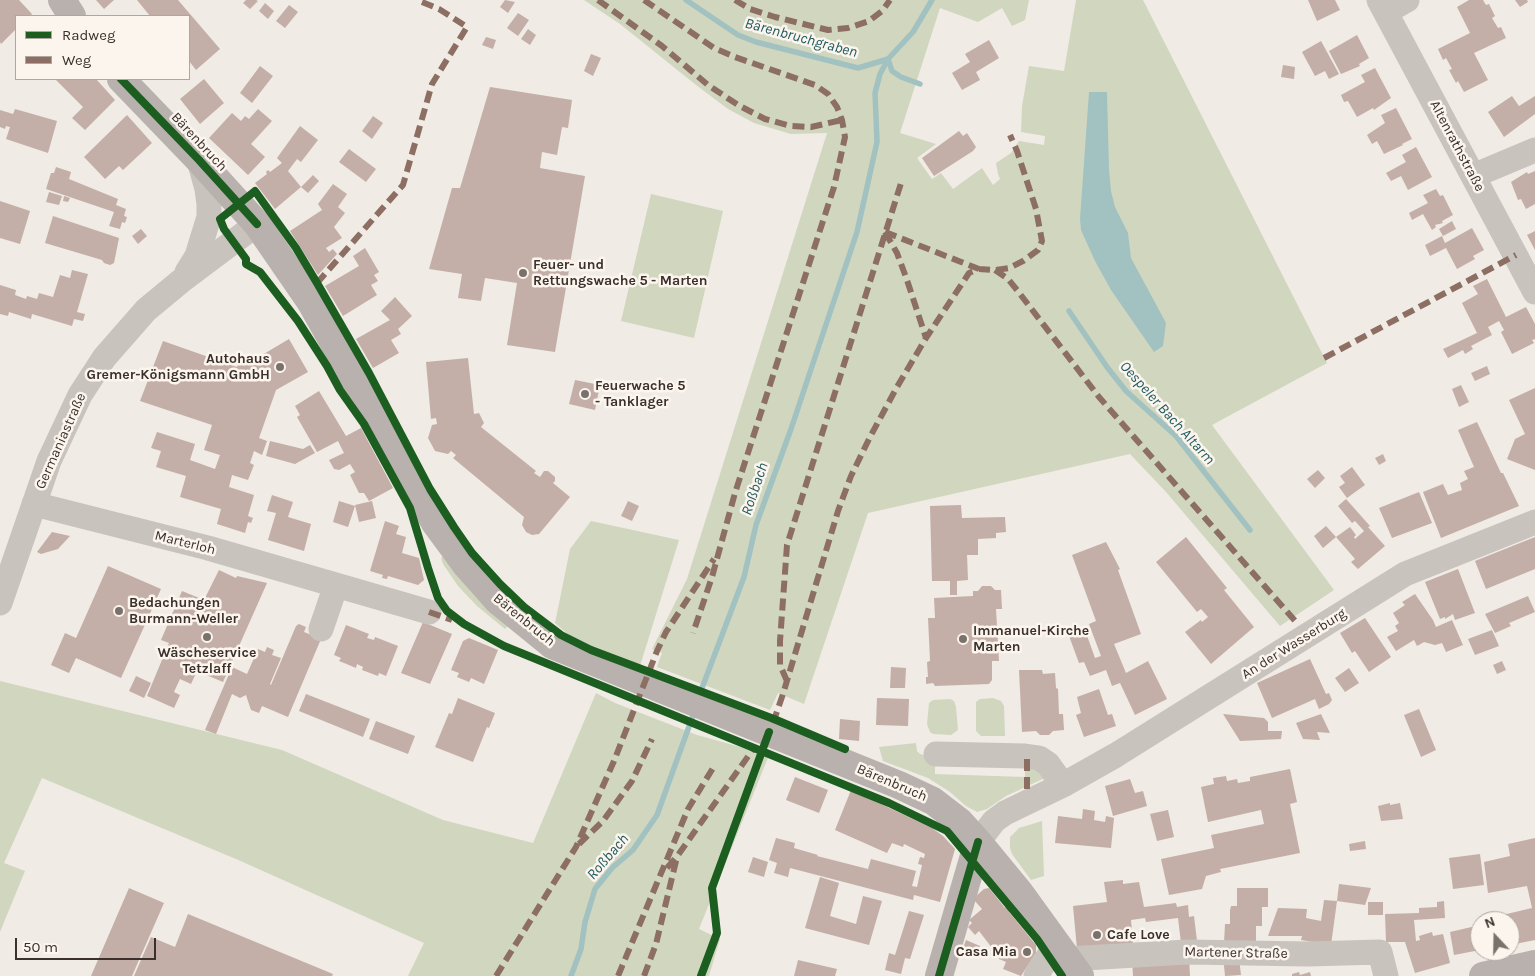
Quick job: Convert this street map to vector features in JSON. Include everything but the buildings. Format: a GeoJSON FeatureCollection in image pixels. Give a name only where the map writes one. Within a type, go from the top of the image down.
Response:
{"type":"FeatureCollection","features":[{"type":"Feature","properties":{"kind":"main road"},"geometry":{"type":"LineString","coordinates":[[62,0],[71,15]]}},
{"type":"Feature","properties":{"kind":"main road","name":"Bärenbruch"},"geometry":{"type":"LineString","coordinates":[[122,80],[257,224],[310,301],[435,523],[476,578],[511,613],[552,645],[919,793],[947,810],[959,820],[1020,894],[1068,960]]}},
{"type":"Feature","properties":{"kind":"main road"},"geometry":{"type":"LineString","coordinates":[[939,976],[978,842]]}},
{"type":"Feature","properties":{"kind":"main road"},"geometry":{"type":"LineString","coordinates":[[1483,976],[1535,964]]}},
{"type":"Feature","properties":{"kind":"street","name":"Altenrathstraße"},"geometry":{"type":"LineString","coordinates":[[1390,4],[1473,176],[1535,292]]}},
{"type":"Feature","properties":{"kind":"street"},"geometry":{"type":"LineString","coordinates":[[1473,176],[1535,150]]}},
{"type":"Feature","properties":{"kind":"street","name":"Germaniastraße"},"geometry":{"type":"LineString","coordinates":[[181,281],[197,256],[209,217],[207,189],[199,160]]}},
{"type":"Feature","properties":{"kind":"street","name":"Germaniastraße"},"geometry":{"type":"LineString","coordinates":[[0,603],[34,504],[67,421],[80,395],[104,358],[146,310],[257,224]]}},
{"type":"Feature","properties":{"kind":"street","name":"Marterloh"},"geometry":{"type":"LineString","coordinates":[[34,504],[208,548],[429,612]]}},
{"type":"Feature","properties":{"kind":"street","name":"An der Wasserburg"},"geometry":{"type":"LineString","coordinates":[[978,842],[994,821],[1005,813],[1063,785],[1116,755],[1405,574],[1535,522]]}},
{"type":"Feature","properties":{"kind":"street"},"geometry":{"type":"LineString","coordinates":[[321,629],[336,585]]}},
{"type":"Feature","properties":{"kind":"street"},"geometry":{"type":"LineString","coordinates":[[936,754],[1039,758],[1048,764],[1063,785]]}},
{"type":"Feature","properties":{"kind":"street","name":"Martener Straße"},"geometry":{"type":"LineString","coordinates":[[1068,960],[1187,952],[1308,954],[1380,952],[1386,976]]}},
{"type":"Feature","properties":{"kind":"street"},"geometry":{"type":"LineString","coordinates":[[1036,976],[1068,960]]}},
{"type":"Feature","properties":{"kind":"green space"},"geometry":{"type":"Polygon","coordinates":[[[584,0],[1029,0],[1025,20],[1012,26],[1002,8],[978,22],[940,8],[900,133],[936,144],[917,158],[932,179],[941,173],[953,189],[982,168],[993,185],[1000,179],[996,163],[1011,153],[1019,141],[1044,145],[1045,136],[1021,132],[1022,106],[1029,66],[1064,71],[1076,0],[1143,0],[1327,363],[1212,425],[1334,590],[1280,626],[1166,492],[1130,454],[868,513],[804,704],[778,693],[770,710],[657,667],[662,653],[652,649],[687,579],[827,133],[791,134],[754,123],[728,109],[620,24],[584,0]]]}},
{"type":"Feature","properties":{"kind":"green space"},"geometry":{"type":"Polygon","coordinates":[[[651,194],[723,211],[694,338],[621,321],[651,194]]]}},
{"type":"Feature","properties":{"kind":"green space"},"geometry":{"type":"Polygon","coordinates":[[[591,521],[679,540],[640,666],[579,644],[555,623],[570,549],[591,521]]]}},
{"type":"Feature","properties":{"kind":"green space"},"geometry":{"type":"Polygon","coordinates":[[[444,556],[508,626],[505,629],[477,606],[458,586],[443,564],[441,558],[444,556]]]}},
{"type":"Feature","properties":{"kind":"green space"},"geometry":{"type":"Polygon","coordinates":[[[0,681],[282,750],[443,820],[533,843],[596,693],[615,703],[697,735],[769,755],[699,929],[720,939],[709,976],[408,976],[424,943],[236,859],[42,778],[4,863],[25,871],[0,932],[0,681]]]}},
{"type":"Feature","properties":{"kind":"green space"},"geometry":{"type":"Polygon","coordinates":[[[993,698],[1001,701],[1004,706],[1005,736],[981,736],[976,731],[976,702],[980,699],[993,698]]]}},
{"type":"Feature","properties":{"kind":"green space"},"geometry":{"type":"Polygon","coordinates":[[[950,699],[954,701],[956,707],[958,730],[951,735],[933,734],[930,732],[927,724],[929,703],[933,700],[950,699]]]}},
{"type":"Feature","properties":{"kind":"green space"},"geometry":{"type":"Polygon","coordinates":[[[916,743],[917,751],[920,754],[935,758],[935,774],[1025,777],[1025,761],[1047,777],[1006,796],[987,809],[977,812],[928,778],[883,761],[879,747],[916,743]]]}},
{"type":"Feature","properties":{"kind":"green space"},"geometry":{"type":"Polygon","coordinates":[[[1042,821],[1044,876],[1031,880],[1012,854],[1010,837],[1019,828],[1042,821]]]}},
{"type":"Feature","properties":{"kind":"water"},"geometry":{"type":"Polygon","coordinates":[[[1089,92],[1107,92],[1109,169],[1115,207],[1128,233],[1131,258],[1166,323],[1163,346],[1154,352],[1111,290],[1081,230],[1080,219],[1089,92]]]}},
{"type":"Feature","properties":{"kind":"waterway","name":"Bärenbruchgraben"},"geometry":{"type":"LineString","coordinates":[[686,0],[738,35],[756,42],[858,68],[888,59]]}},
{"type":"Feature","properties":{"kind":"waterway","name":"Roßbach"},"geometry":{"type":"LineString","coordinates":[[699,696],[744,577],[756,525],[791,429],[857,232],[877,142],[875,93],[880,74],[888,59],[913,32],[932,0]]}},
{"type":"Feature","properties":{"kind":"waterway"},"geometry":{"type":"LineString","coordinates":[[888,59],[892,71],[901,77],[920,84]]}},
{"type":"Feature","properties":{"kind":"waterway","name":"Oespeler Bach Altarm"},"geometry":{"type":"LineString","coordinates":[[1069,311],[1107,367],[1126,391],[1176,436],[1250,530]]}},
{"type":"Feature","properties":{"kind":"waterway","name":"Roßbach"},"geometry":{"type":"LineString","coordinates":[[571,976],[581,949],[585,922],[595,889],[612,868],[633,850],[657,815],[695,710]]}},
{"type":"Feature","properties":{"kind":"marked path"},"geometry":{"type":"LineString","coordinates":[[317,283],[403,185],[432,84],[467,27],[439,9],[417,0]]}},
{"type":"Feature","properties":{"kind":"marked path"},"geometry":{"type":"LineString","coordinates":[[598,0],[662,46],[708,85],[738,105],[765,119],[791,126],[811,127],[842,120]]}},
{"type":"Feature","properties":{"kind":"marked path"},"geometry":{"type":"LineString","coordinates":[[644,0],[714,48],[815,85],[828,94],[837,107],[845,137],[834,187],[735,493],[712,577],[693,633]]}},
{"type":"Feature","properties":{"kind":"marked path"},"geometry":{"type":"LineString","coordinates":[[735,0],[750,9],[828,30],[848,28],[869,21],[882,11],[890,0]]}},
{"type":"Feature","properties":{"kind":"marked path"},"geometry":{"type":"LineString","coordinates":[[773,723],[838,511],[851,476],[897,387],[926,338],[969,273],[979,269],[995,270],[1009,268],[1038,250],[1042,241],[1036,209],[1010,135]]}},
{"type":"Feature","properties":{"kind":"marked path"},"geometry":{"type":"LineString","coordinates":[[787,681],[780,665],[787,545],[902,180]]}},
{"type":"Feature","properties":{"kind":"marked path"},"geometry":{"type":"LineString","coordinates":[[885,232],[897,253],[926,338]]}},
{"type":"Feature","properties":{"kind":"marked path"},"geometry":{"type":"LineString","coordinates":[[885,232],[979,269]]}},
{"type":"Feature","properties":{"kind":"marked path"},"geometry":{"type":"LineString","coordinates":[[1324,358],[1516,255]]}},
{"type":"Feature","properties":{"kind":"marked path"},"geometry":{"type":"LineString","coordinates":[[995,270],[1008,279],[1099,397],[1296,622]]}},
{"type":"Feature","properties":{"kind":"marked path"},"geometry":{"type":"LineString","coordinates":[[496,976],[576,847],[614,761],[666,632],[714,559]]}},
{"type":"Feature","properties":{"kind":"marked path"},"geometry":{"type":"LineString","coordinates":[[429,612],[452,620]]}},
{"type":"Feature","properties":{"kind":"marked path"},"geometry":{"type":"LineString","coordinates":[[579,844],[603,821],[632,781],[652,739]]}},
{"type":"Feature","properties":{"kind":"marked path"},"geometry":{"type":"LineString","coordinates":[[667,868],[754,748]]}},
{"type":"Feature","properties":{"kind":"marked path"},"geometry":{"type":"LineString","coordinates":[[1027,756],[1027,789]]}},
{"type":"Feature","properties":{"kind":"marked path"},"geometry":{"type":"LineString","coordinates":[[618,976],[688,809],[713,768]]}},
{"type":"Feature","properties":{"kind":"marked path"},"geometry":{"type":"LineString","coordinates":[[644,976],[656,944],[677,857]]}},
{"type":"Feature","properties":{"kind":"cycle path"},"geometry":{"type":"LineString","coordinates":[[122,80],[257,224]]}},
{"type":"Feature","properties":{"kind":"cycle path"},"geometry":{"type":"LineString","coordinates":[[845,749],[774,719],[591,650],[561,635],[524,607],[472,553],[454,527],[430,489],[369,373],[317,283],[296,248],[255,191],[220,219],[224,229],[246,259],[246,264],[260,272],[298,321],[340,390],[364,424],[410,508],[438,598],[447,611],[464,624],[504,646],[889,803],[947,831],[1037,939],[1062,976]]}},
{"type":"Feature","properties":{"kind":"cycle path"},"geometry":{"type":"LineString","coordinates":[[701,976],[717,933],[712,888],[769,732]]}},
{"type":"Feature","properties":{"kind":"cycle path"},"geometry":{"type":"LineString","coordinates":[[939,976],[978,842]]}},
{"type":"Feature","properties":{"kind":"place","name":"Feuer- und Rettungswache 5 - Marten"},"geometry":{"type":"Point","coordinates":[523,273]}},
{"type":"Feature","properties":{"kind":"place","name":"Autohaus Gremer-Königsmann GmbH"},"geometry":{"type":"Point","coordinates":[280,367]}},
{"type":"Feature","properties":{"kind":"place","name":"Feuerwache 5 - Tanklager"},"geometry":{"type":"Point","coordinates":[585,394]}},
{"type":"Feature","properties":{"kind":"place","name":"Bedachungen Burmann-Weller"},"geometry":{"type":"Point","coordinates":[119,611]}},
{"type":"Feature","properties":{"kind":"place","name":"Wäscheservice Tetzlaff"},"geometry":{"type":"Point","coordinates":[207,637]}},
{"type":"Feature","properties":{"kind":"place","name":"Immanuel-Kirche Marten"},"geometry":{"type":"Point","coordinates":[963,639]}},
{"type":"Feature","properties":{"kind":"place","name":"Cafe Love"},"geometry":{"type":"Point","coordinates":[1097,935]}},
{"type":"Feature","properties":{"kind":"place","name":"Casa Mia"},"geometry":{"type":"Point","coordinates":[1027,952]}}]}
